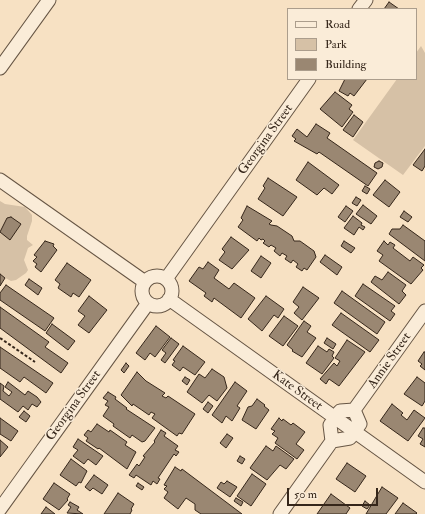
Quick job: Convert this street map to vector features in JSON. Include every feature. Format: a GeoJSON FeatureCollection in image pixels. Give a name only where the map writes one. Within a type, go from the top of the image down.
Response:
{"type":"FeatureCollection","features":[{"type":"Feature","properties":{"kind":"street"},"geometry":{"type":"LineString","coordinates":[[0,68],[49,0]]}},
{"type":"Feature","properties":{"kind":"street"},"geometry":{"type":"LineString","coordinates":[[360,8],[366,0]]}},
{"type":"Feature","properties":{"kind":"street","name":"Georgina Street"},"geometry":{"type":"LineString","coordinates":[[166,279],[308,80]]}},
{"type":"Feature","properties":{"kind":"street"},"geometry":{"type":"LineString","coordinates":[[0,180],[145,282]]}},
{"type":"Feature","properties":{"kind":"street"},"geometry":{"type":"LineString","coordinates":[[157,276],[166,279],[172,290],[170,299],[166,303],[157,306],[148,303],[143,296],[145,282],[157,276]]}},
{"type":"Feature","properties":{"kind":"street","name":"Kate Street"},"geometry":{"type":"LineString","coordinates":[[170,299],[425,482]]}},
{"type":"Feature","properties":{"kind":"street","name":"Georgina Street"},"geometry":{"type":"LineString","coordinates":[[0,509],[148,303]]}},
{"type":"Feature","properties":{"kind":"street","name":"Annie Street"},"geometry":{"type":"LineString","coordinates":[[354,410],[425,311]]}},
{"type":"Feature","properties":{"kind":"street"},"geometry":{"type":"LineString","coordinates":[[280,514],[332,441],[330,425],[340,411],[354,410],[360,424],[350,438],[332,441]]}},
{"type":"Feature","properties":{"kind":"path"},"geometry":{"type":"LineString","coordinates":[[0,338],[35,362]]}},
{"type":"Feature","properties":{"kind":"green space"},"geometry":{"type":"Polygon","coordinates":[[[421,46],[425,53],[425,146],[403,175],[353,140],[396,80],[417,80],[417,52],[421,46]]]}},
{"type":"Feature","properties":{"kind":"green space"},"geometry":{"type":"Polygon","coordinates":[[[0,201],[5,204],[25,207],[32,215],[27,240],[33,245],[28,248],[24,260],[28,270],[16,280],[11,281],[0,275],[0,201]]]}},
{"type":"Feature","properties":{"kind":"building"},"geometry":{"type":"Polygon","coordinates":[[[389,2],[398,8],[385,8],[389,2]]]}},
{"type":"Feature","properties":{"kind":"building"},"geometry":{"type":"Polygon","coordinates":[[[344,80],[366,80],[354,96],[350,93],[348,96],[339,91],[344,80]]]}},
{"type":"Feature","properties":{"kind":"building"},"geometry":{"type":"Polygon","coordinates":[[[335,92],[352,105],[349,109],[353,112],[342,127],[320,109],[335,92]]]}},
{"type":"Feature","properties":{"kind":"building"},"geometry":{"type":"Polygon","coordinates":[[[354,115],[363,122],[353,137],[343,130],[354,115]]]}},
{"type":"Feature","properties":{"kind":"building"},"geometry":{"type":"Polygon","coordinates":[[[316,124],[330,133],[327,138],[377,173],[368,186],[319,152],[317,154],[294,141],[296,139],[292,136],[297,129],[307,137],[316,124]]]}},
{"type":"Feature","properties":{"kind":"building"},"geometry":{"type":"Polygon","coordinates":[[[425,149],[425,166],[422,171],[413,165],[425,149]]]}},
{"type":"Feature","properties":{"kind":"building"},"geometry":{"type":"Polygon","coordinates":[[[379,161],[383,163],[382,167],[378,169],[374,167],[375,163],[379,161]]]}},
{"type":"Feature","properties":{"kind":"building"},"geometry":{"type":"Polygon","coordinates":[[[308,162],[339,185],[332,194],[324,188],[317,195],[296,180],[308,162]]]}},
{"type":"Feature","properties":{"kind":"building"},"geometry":{"type":"Polygon","coordinates":[[[268,178],[297,197],[283,216],[258,199],[265,188],[263,186],[268,178]]]}},
{"type":"Feature","properties":{"kind":"building"},"geometry":{"type":"Polygon","coordinates":[[[385,180],[400,192],[389,207],[373,195],[385,180]]]}},
{"type":"Feature","properties":{"kind":"building"},"geometry":{"type":"Polygon","coordinates":[[[365,186],[370,189],[367,194],[362,191],[365,186]]]}},
{"type":"Feature","properties":{"kind":"building"},"geometry":{"type":"Polygon","coordinates":[[[356,197],[361,200],[357,206],[352,203],[356,197]]]}},
{"type":"Feature","properties":{"kind":"building"},"geometry":{"type":"Polygon","coordinates":[[[363,205],[377,216],[371,224],[356,214],[363,205]]]}},
{"type":"Feature","properties":{"kind":"building"},"geometry":{"type":"Polygon","coordinates":[[[247,206],[272,221],[269,224],[277,226],[292,236],[294,241],[300,241],[314,251],[316,257],[307,270],[304,268],[302,271],[296,267],[298,264],[293,260],[291,263],[285,259],[287,256],[282,253],[280,256],[274,251],[276,248],[271,245],[269,247],[263,243],[265,241],[263,239],[261,240],[259,238],[257,241],[238,227],[243,220],[241,218],[247,206]]]}},
{"type":"Feature","properties":{"kind":"building"},"geometry":{"type":"Polygon","coordinates":[[[346,206],[353,211],[345,222],[338,217],[346,206]]]}},
{"type":"Feature","properties":{"kind":"building"},"geometry":{"type":"Polygon","coordinates":[[[404,211],[412,217],[408,222],[400,217],[404,211]]]}},
{"type":"Feature","properties":{"kind":"building"},"geometry":{"type":"Polygon","coordinates":[[[353,216],[362,223],[361,225],[365,227],[363,230],[359,227],[354,235],[344,228],[353,216]]]}},
{"type":"Feature","properties":{"kind":"building"},"geometry":{"type":"Polygon","coordinates":[[[11,217],[21,224],[10,240],[0,232],[7,218],[11,217]]]}},
{"type":"Feature","properties":{"kind":"building"},"geometry":{"type":"Polygon","coordinates":[[[403,225],[425,241],[425,261],[389,234],[392,229],[400,229],[403,225]]]}},
{"type":"Feature","properties":{"kind":"building"},"geometry":{"type":"Polygon","coordinates":[[[231,237],[249,250],[232,269],[219,260],[225,252],[222,249],[231,237]]]}},
{"type":"Feature","properties":{"kind":"building"},"geometry":{"type":"Polygon","coordinates":[[[45,241],[54,244],[53,246],[57,250],[41,272],[35,267],[37,264],[33,261],[37,257],[34,255],[45,241]]]}},
{"type":"Feature","properties":{"kind":"building"},"geometry":{"type":"Polygon","coordinates":[[[344,241],[355,248],[351,253],[341,246],[344,241]]]}},
{"type":"Feature","properties":{"kind":"building"},"geometry":{"type":"Polygon","coordinates":[[[384,241],[388,245],[390,242],[395,245],[393,248],[410,261],[413,257],[424,265],[421,268],[423,270],[411,284],[379,261],[383,255],[377,251],[384,241]]]}},
{"type":"Feature","properties":{"kind":"building"},"geometry":{"type":"Polygon","coordinates":[[[325,255],[342,267],[337,275],[320,262],[325,255]]]}},
{"type":"Feature","properties":{"kind":"building"},"geometry":{"type":"Polygon","coordinates":[[[261,256],[271,263],[261,278],[251,271],[261,256]]]}},
{"type":"Feature","properties":{"kind":"building"},"geometry":{"type":"Polygon","coordinates":[[[208,262],[219,270],[214,278],[229,289],[234,283],[255,298],[241,318],[214,298],[212,302],[204,296],[206,293],[189,281],[199,267],[203,269],[208,262]]]}},
{"type":"Feature","properties":{"kind":"building"},"geometry":{"type":"Polygon","coordinates":[[[67,263],[91,280],[79,297],[73,293],[71,297],[58,288],[60,284],[55,280],[67,263]]]}},
{"type":"Feature","properties":{"kind":"building"},"geometry":{"type":"Polygon","coordinates":[[[388,272],[406,285],[402,291],[406,295],[399,304],[371,282],[375,276],[382,280],[388,272]]]}},
{"type":"Feature","properties":{"kind":"building"},"geometry":{"type":"Polygon","coordinates":[[[0,274],[5,278],[0,286],[0,274]]]}},
{"type":"Feature","properties":{"kind":"building"},"geometry":{"type":"Polygon","coordinates":[[[29,279],[42,288],[38,295],[25,285],[29,279]]]}},
{"type":"Feature","properties":{"kind":"building"},"geometry":{"type":"Polygon","coordinates":[[[363,284],[395,306],[391,311],[395,314],[390,321],[355,296],[363,284]]]}},
{"type":"Feature","properties":{"kind":"building"},"geometry":{"type":"Polygon","coordinates":[[[6,285],[54,318],[45,331],[0,300],[0,293],[6,285]]]}},
{"type":"Feature","properties":{"kind":"building"},"geometry":{"type":"Polygon","coordinates":[[[303,287],[319,298],[302,320],[294,313],[299,307],[293,302],[303,287]]]}},
{"type":"Feature","properties":{"kind":"building"},"geometry":{"type":"Polygon","coordinates":[[[342,291],[385,322],[377,334],[334,303],[342,291]]]}},
{"type":"Feature","properties":{"kind":"building"},"geometry":{"type":"Polygon","coordinates":[[[89,296],[107,310],[89,333],[78,325],[85,316],[78,311],[89,296]]]}},
{"type":"Feature","properties":{"kind":"building"},"geometry":{"type":"Polygon","coordinates":[[[266,296],[284,309],[278,318],[274,315],[262,331],[248,319],[266,296]]]}},
{"type":"Feature","properties":{"kind":"building"},"geometry":{"type":"Polygon","coordinates":[[[0,307],[49,342],[45,347],[68,363],[61,373],[0,328],[0,307]]]}},
{"type":"Feature","properties":{"kind":"building"},"geometry":{"type":"Polygon","coordinates":[[[341,313],[379,340],[370,352],[332,325],[341,313]]]}},
{"type":"Feature","properties":{"kind":"building"},"geometry":{"type":"Polygon","coordinates":[[[284,316],[298,326],[283,346],[269,336],[284,316]]]}},
{"type":"Feature","properties":{"kind":"building"},"geometry":{"type":"Polygon","coordinates":[[[304,321],[311,326],[307,332],[316,338],[302,357],[292,351],[293,350],[287,345],[304,321]]]}},
{"type":"Feature","properties":{"kind":"building"},"geometry":{"type":"Polygon","coordinates":[[[52,324],[75,341],[68,350],[46,333],[52,324]]]}},
{"type":"Feature","properties":{"kind":"building"},"geometry":{"type":"Polygon","coordinates":[[[156,326],[170,337],[155,357],[150,353],[145,360],[136,353],[156,326]]]}},
{"type":"Feature","properties":{"kind":"building"},"geometry":{"type":"Polygon","coordinates":[[[171,338],[179,344],[165,363],[161,360],[166,353],[162,350],[171,338]]]}},
{"type":"Feature","properties":{"kind":"building"},"geometry":{"type":"Polygon","coordinates":[[[327,338],[336,344],[333,349],[324,343],[327,338]]]}},
{"type":"Feature","properties":{"kind":"building"},"geometry":{"type":"Polygon","coordinates":[[[347,340],[365,352],[339,386],[329,379],[326,384],[320,379],[334,363],[337,366],[340,361],[335,358],[347,340]]]}},
{"type":"Feature","properties":{"kind":"building"},"geometry":{"type":"Polygon","coordinates":[[[183,346],[205,362],[195,375],[183,367],[180,371],[172,365],[175,361],[173,360],[183,346]]]}},
{"type":"Feature","properties":{"kind":"building"},"geometry":{"type":"Polygon","coordinates":[[[318,346],[327,352],[329,349],[334,352],[332,356],[334,358],[322,374],[306,363],[318,346]]]}},
{"type":"Feature","properties":{"kind":"building"},"geometry":{"type":"Polygon","coordinates":[[[0,347],[53,383],[46,393],[24,377],[20,382],[0,368],[0,347]]]}},
{"type":"Feature","properties":{"kind":"building"},"geometry":{"type":"Polygon","coordinates":[[[424,352],[425,370],[420,366],[422,364],[418,361],[424,352]]]}},
{"type":"Feature","properties":{"kind":"building"},"geometry":{"type":"Polygon","coordinates":[[[126,363],[129,366],[124,373],[121,370],[126,363]]]}},
{"type":"Feature","properties":{"kind":"building"},"geometry":{"type":"Polygon","coordinates":[[[212,369],[224,377],[227,388],[217,401],[209,395],[202,403],[187,392],[199,374],[205,378],[212,369]]]}},
{"type":"Feature","properties":{"kind":"building"},"geometry":{"type":"Polygon","coordinates":[[[137,372],[146,381],[165,393],[162,396],[166,398],[168,396],[195,414],[182,434],[179,433],[177,436],[152,418],[155,414],[151,412],[149,415],[133,404],[132,406],[121,395],[137,372]]]}},
{"type":"Feature","properties":{"kind":"building"},"geometry":{"type":"Polygon","coordinates":[[[185,377],[190,380],[187,385],[182,381],[185,377]]]}},
{"type":"Feature","properties":{"kind":"building"},"geometry":{"type":"Polygon","coordinates":[[[417,377],[425,383],[425,401],[422,406],[404,394],[417,377]]]}},
{"type":"Feature","properties":{"kind":"building"},"geometry":{"type":"Polygon","coordinates":[[[8,382],[25,395],[28,391],[37,397],[41,402],[37,407],[32,404],[28,410],[23,406],[18,412],[0,399],[0,383],[4,386],[3,391],[9,396],[12,392],[5,387],[8,382]]]}},
{"type":"Feature","properties":{"kind":"building"},"geometry":{"type":"Polygon","coordinates":[[[235,382],[247,391],[237,406],[240,408],[232,421],[226,416],[222,423],[212,415],[235,382]]]}},
{"type":"Feature","properties":{"kind":"building"},"geometry":{"type":"Polygon","coordinates":[[[108,392],[116,397],[115,399],[127,408],[126,409],[155,428],[145,441],[142,442],[132,435],[130,438],[113,426],[114,424],[103,416],[109,407],[105,405],[108,401],[103,398],[108,392]]]}},
{"type":"Feature","properties":{"kind":"building"},"geometry":{"type":"Polygon","coordinates":[[[257,399],[269,410],[256,429],[242,420],[248,407],[252,406],[257,399]]]}},
{"type":"Feature","properties":{"kind":"building"},"geometry":{"type":"Polygon","coordinates":[[[208,402],[213,406],[208,413],[203,409],[208,402]]]}},
{"type":"Feature","properties":{"kind":"building"},"geometry":{"type":"Polygon","coordinates":[[[392,404],[403,413],[401,415],[407,420],[414,410],[425,418],[408,441],[380,421],[392,404]]]}},
{"type":"Feature","properties":{"kind":"building"},"geometry":{"type":"Polygon","coordinates":[[[24,411],[30,416],[26,422],[19,417],[24,411]]]}},
{"type":"Feature","properties":{"kind":"building"},"geometry":{"type":"Polygon","coordinates":[[[0,418],[18,431],[11,441],[0,434],[0,418]]]}},
{"type":"Feature","properties":{"kind":"building"},"geometry":{"type":"Polygon","coordinates":[[[279,418],[291,425],[293,423],[305,432],[296,444],[304,450],[297,459],[275,443],[278,438],[272,434],[275,431],[271,429],[279,418]]]}},
{"type":"Feature","properties":{"kind":"building"},"geometry":{"type":"Polygon","coordinates":[[[97,424],[109,432],[110,430],[127,442],[125,445],[136,452],[127,469],[99,448],[98,449],[86,441],[88,438],[84,435],[88,430],[91,432],[97,424]]]}},
{"type":"Feature","properties":{"kind":"building"},"geometry":{"type":"Polygon","coordinates":[[[423,428],[425,428],[425,447],[420,444],[423,439],[418,436],[423,428]]]}},
{"type":"Feature","properties":{"kind":"building"},"geometry":{"type":"Polygon","coordinates":[[[161,430],[166,433],[164,436],[178,446],[175,450],[179,452],[176,456],[174,454],[158,478],[160,479],[157,484],[153,481],[151,485],[136,475],[134,478],[129,475],[137,464],[139,466],[145,457],[143,456],[155,442],[154,441],[161,430]]]}},
{"type":"Feature","properties":{"kind":"building"},"geometry":{"type":"Polygon","coordinates":[[[227,434],[233,438],[226,448],[220,443],[227,434]]]}},
{"type":"Feature","properties":{"kind":"building"},"geometry":{"type":"Polygon","coordinates":[[[78,439],[103,456],[96,465],[88,459],[84,464],[73,456],[78,450],[73,447],[78,439]]]}},
{"type":"Feature","properties":{"kind":"building"},"geometry":{"type":"Polygon","coordinates":[[[0,440],[8,447],[0,457],[0,440]]]}},
{"type":"Feature","properties":{"kind":"building"},"geometry":{"type":"Polygon","coordinates":[[[266,446],[273,451],[276,446],[294,459],[286,469],[280,465],[267,480],[250,468],[266,446]]]}},
{"type":"Feature","properties":{"kind":"building"},"geometry":{"type":"Polygon","coordinates":[[[240,456],[245,459],[242,464],[237,461],[240,456]]]}},
{"type":"Feature","properties":{"kind":"building"},"geometry":{"type":"Polygon","coordinates":[[[71,459],[87,471],[81,483],[79,482],[76,486],[60,475],[71,459]]]}},
{"type":"Feature","properties":{"kind":"building"},"geometry":{"type":"Polygon","coordinates":[[[347,463],[366,476],[355,492],[336,479],[347,463]]]}},
{"type":"Feature","properties":{"kind":"building"},"geometry":{"type":"Polygon","coordinates":[[[175,467],[181,471],[182,469],[242,514],[201,514],[195,510],[195,504],[186,498],[178,509],[164,498],[168,492],[164,489],[167,486],[164,485],[175,467]]]}},
{"type":"Feature","properties":{"kind":"building"},"geometry":{"type":"Polygon","coordinates":[[[252,474],[266,484],[251,506],[237,496],[252,474]]]}},
{"type":"Feature","properties":{"kind":"building"},"geometry":{"type":"Polygon","coordinates":[[[94,475],[108,485],[102,494],[93,488],[90,491],[85,487],[94,475]]]}},
{"type":"Feature","properties":{"kind":"building"},"geometry":{"type":"Polygon","coordinates":[[[227,481],[237,487],[230,497],[217,488],[221,482],[224,484],[227,481]]]}},
{"type":"Feature","properties":{"kind":"building"},"geometry":{"type":"Polygon","coordinates":[[[54,483],[70,494],[67,499],[68,500],[59,510],[43,499],[54,483]]]}},
{"type":"Feature","properties":{"kind":"building"},"geometry":{"type":"Polygon","coordinates":[[[138,483],[144,487],[142,490],[136,486],[138,483]]]}},
{"type":"Feature","properties":{"kind":"building"},"geometry":{"type":"Polygon","coordinates":[[[382,487],[398,498],[386,514],[366,514],[382,487]]]}},
{"type":"Feature","properties":{"kind":"building"},"geometry":{"type":"Polygon","coordinates":[[[118,493],[134,504],[130,514],[104,514],[118,493]]]}},
{"type":"Feature","properties":{"kind":"building"},"geometry":{"type":"Polygon","coordinates":[[[331,494],[350,508],[346,514],[317,514],[331,494]]]}},
{"type":"Feature","properties":{"kind":"building"},"geometry":{"type":"Polygon","coordinates":[[[236,498],[243,502],[241,506],[234,501],[236,498]]]}},
{"type":"Feature","properties":{"kind":"building"},"geometry":{"type":"Polygon","coordinates":[[[365,501],[370,505],[367,509],[362,506],[365,501]]]}},
{"type":"Feature","properties":{"kind":"building"},"geometry":{"type":"Polygon","coordinates":[[[70,502],[79,507],[77,510],[83,514],[67,513],[71,507],[68,505],[70,502]]]}},
{"type":"Feature","properties":{"kind":"building"},"geometry":{"type":"Polygon","coordinates":[[[403,503],[417,513],[395,514],[403,503]]]}},
{"type":"Feature","properties":{"kind":"building"},"geometry":{"type":"Polygon","coordinates":[[[46,507],[55,514],[41,514],[46,507]]]}}]}
